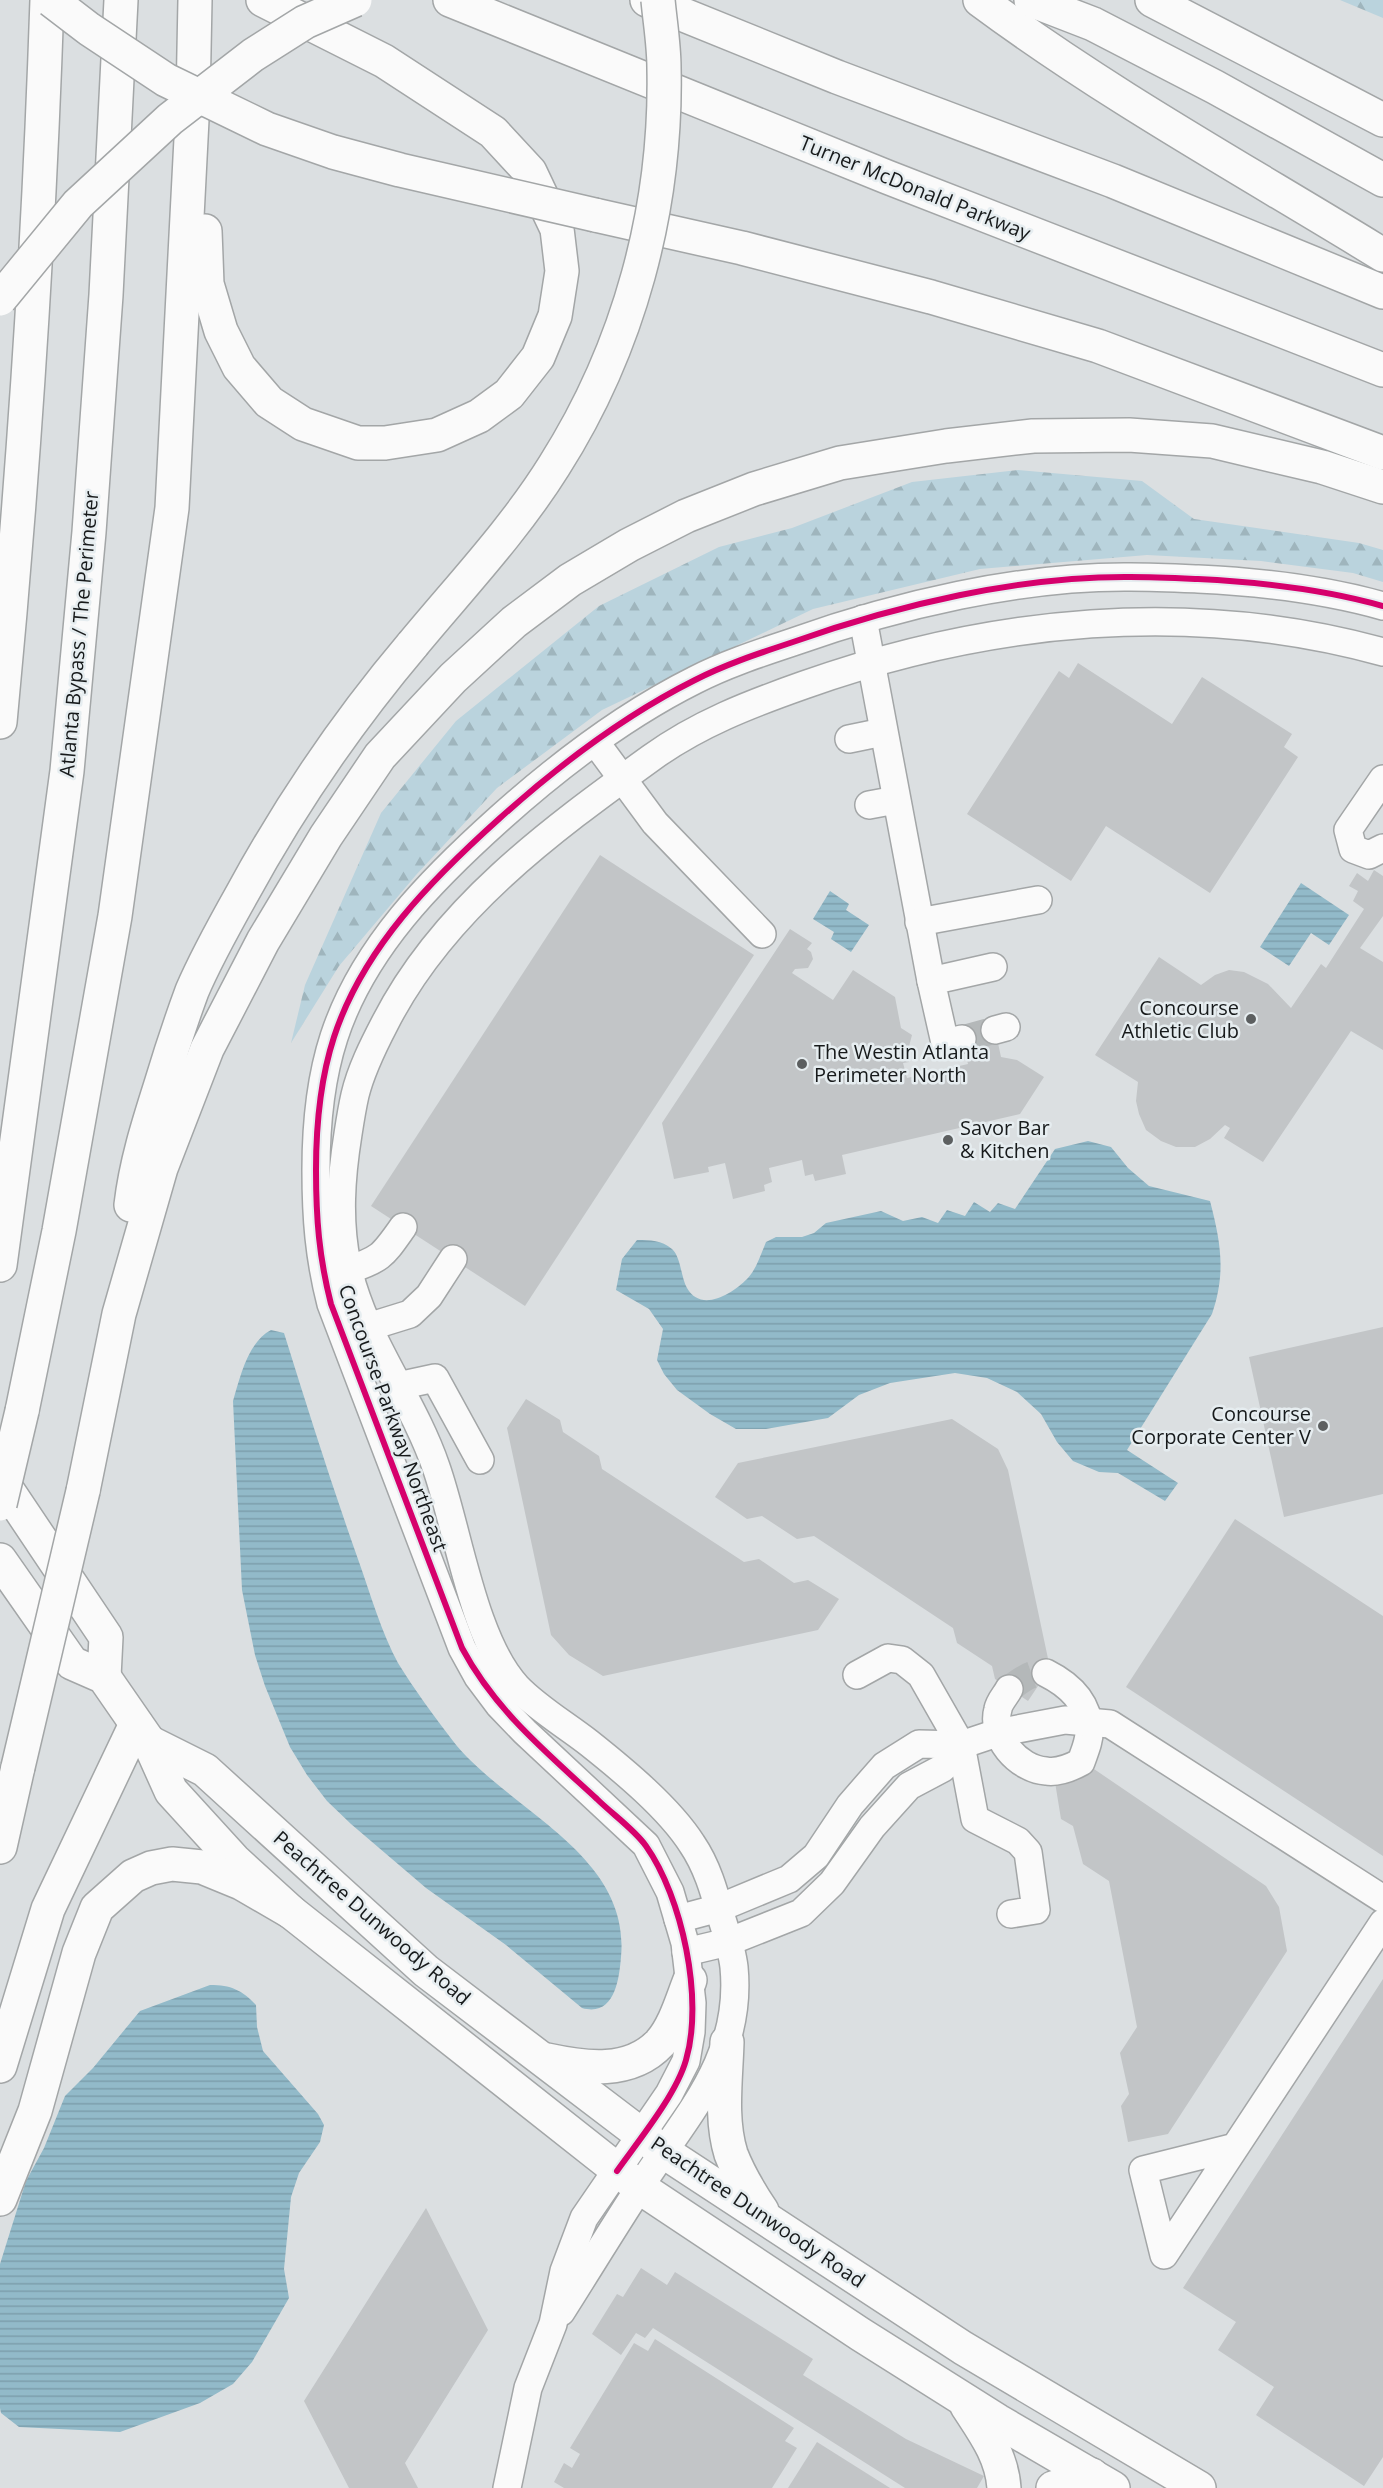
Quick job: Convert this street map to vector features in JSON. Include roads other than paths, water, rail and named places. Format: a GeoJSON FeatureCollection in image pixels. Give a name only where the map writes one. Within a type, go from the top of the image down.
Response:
{"type":"FeatureCollection","features":[{"type":"Feature","properties":{"kind":"main road"},"geometry":{"type":"LineString","coordinates":[[49,0],[166,80],[267,129],[333,152],[400,170],[742,248],[931,297],[1098,346],[1383,453]]}},
{"type":"Feature","properties":{"kind":"main road"},"geometry":{"type":"LineString","coordinates":[[0,722],[34,299],[49,0]]}},
{"type":"Feature","properties":{"kind":"main road","name":"Atlanta Bypass / The Perimeter"},"geometry":{"type":"LineString","coordinates":[[0,1265],[74,705],[106,307],[121,0]]}},
{"type":"Feature","properties":{"kind":"main road"},"geometry":{"type":"LineString","coordinates":[[193,100],[203,145],[207,284],[220,331],[239,367],[269,402],[303,424],[332,435],[358,443],[385,443],[437,435],[479,416],[509,394],[538,357],[555,316],[562,271],[557,229],[530,172],[493,132],[426,88],[384,61],[263,0]]}},
{"type":"Feature","properties":{"kind":"main road"},"geometry":{"type":"LineString","coordinates":[[0,299],[78,204],[170,119],[261,50],[305,22],[355,0]]}},
{"type":"Feature","properties":{"kind":"main road","name":"Turner McDonald Parkway"},"geometry":{"type":"LineString","coordinates":[[450,0],[865,169],[1383,370]]}},
{"type":"Feature","properties":{"kind":"main road"},"geometry":{"type":"LineString","coordinates":[[646,0],[837,77],[1113,181],[1383,292]]}},
{"type":"Feature","properties":{"kind":"main road"},"geometry":{"type":"LineString","coordinates":[[119,1314],[134,1181],[150,1118],[193,990],[228,918],[274,835],[322,761],[366,699],[501,539],[554,467],[594,397],[623,322],[647,246],[659,178],[664,67],[658,0]]}},
{"type":"Feature","properties":{"kind":"main road"},"geometry":{"type":"LineString","coordinates":[[980,0],[1070,65],[1383,255]]}},
{"type":"Feature","properties":{"kind":"main road"},"geometry":{"type":"LineString","coordinates":[[1031,0],[1094,24],[1215,87],[1383,180]]}},
{"type":"Feature","properties":{"kind":"main road"},"geometry":{"type":"LineString","coordinates":[[1152,0],[1383,120]]}},
{"type":"Feature","properties":{"kind":"main road"},"geometry":{"type":"LineString","coordinates":[[0,1504],[22,1411],[59,1231],[115,916],[172,508],[193,100],[195,4]]}},
{"type":"Feature","properties":{"kind":"main road"},"geometry":{"type":"LineString","coordinates":[[0,1848],[83,1491],[119,1314],[161,1168],[207,1049],[263,941],[326,836],[380,756],[453,678],[514,622],[570,580],[629,545],[686,516],[754,489],[840,463],[946,446],[1033,436],[1129,435],[1212,441],[1322,467],[1383,487]]}},
{"type":"Feature","properties":{"kind":"main road"},"geometry":{"type":"LineString","coordinates":[[0,1479],[106,1637],[104,1677],[72,1663],[0,1560]]}},
{"type":"Feature","properties":{"kind":"main road","name":"Peachtree Dunwoody Road"},"geometry":{"type":"LineString","coordinates":[[104,1677],[142,1733],[171,1791],[234,1860],[291,1912],[628,2179],[860,2334],[1102,2482]]}},
{"type":"Feature","properties":{"kind":"main road"},"geometry":{"type":"LineString","coordinates":[[0,2066],[48,1909],[142,1733]]}},
{"type":"Feature","properties":{"kind":"main road","name":"Peachtree Dunwoody Road"},"geometry":{"type":"LineString","coordinates":[[142,1733],[205,1770],[426,1971],[653,2143],[963,2348],[1199,2488]]}},
{"type":"Feature","properties":{"kind":"main road"},"geometry":{"type":"LineString","coordinates":[[0,2199],[35,2111],[79,1953],[97,1908],[133,1876],[151,1868],[172,1864],[202,1867],[241,1883],[291,1912]]}},
{"type":"Feature","properties":{"kind":"main road"},"geometry":{"type":"LineString","coordinates":[[543,2060],[605,2068],[640,2058],[660,2043],[675,2017],[688,1966]]}},
{"type":"Feature","properties":{"kind":"main road"},"geometry":{"type":"LineString","coordinates":[[727,2042],[725,2112],[731,2152],[746,2186],[768,2220]]}},
{"type":"Feature","properties":{"kind":"main road"},"geometry":{"type":"LineString","coordinates":[[961,2397],[989,2439],[999,2459],[1004,2488]]}},
{"type":"Feature","properties":{"kind":"main road"},"geometry":{"type":"LineString","coordinates":[[1053,2488],[1102,2482]]}},
{"type":"Feature","properties":{"kind":"street","name":"Concourse Parkway Northeast"},"geometry":{"type":"LineString","coordinates":[[653,2143],[669,2094],[686,2061],[691,2032],[692,2003],[688,1966],[670,1892],[646,1845],[525,1732],[499,1705],[478,1677],[462,1648],[330,1304],[316,1224],[316,1130],[322,1082],[334,1036],[354,988],[382,944],[414,902],[454,859],[522,798],[646,707],[696,679],[759,654],[863,619],[933,601],[999,588],[1064,580],[1128,576],[1254,582],[1312,590],[1383,606]]}},
{"type":"Feature","properties":{"kind":"street"},"geometry":{"type":"LineString","coordinates":[[863,619],[919,922],[945,1043],[962,1039]]}},
{"type":"Feature","properties":{"kind":"street","name":"Concourse Parkway Northeast"},"geometry":{"type":"LineString","coordinates":[[507,2488],[528,2388],[553,2324],[628,2179],[653,2143],[713,2078],[727,2042],[734,1968],[708,1872],[693,1845],[675,1821],[612,1761],[519,1688],[500,1664],[487,1635],[436,1467],[423,1434],[368,1327],[348,1270],[340,1220],[341,1176],[355,1092],[370,1053],[392,1009],[415,971],[448,930],[485,890],[521,857],[669,745],[716,719],[764,699],[870,663],[942,645],[1006,632],[1068,624],[1129,621],[1249,626],[1304,634],[1383,652]]}},
{"type":"Feature","properties":{"kind":"street"},"geometry":{"type":"LineString","coordinates":[[849,739],[883,732]]}},
{"type":"Feature","properties":{"kind":"street"},"geometry":{"type":"LineString","coordinates":[[596,743],[621,780],[655,823],[762,934]]}},
{"type":"Feature","properties":{"kind":"street"},"geometry":{"type":"LineString","coordinates":[[1383,779],[1348,830],[1353,849],[1369,855],[1383,848]]}},
{"type":"Feature","properties":{"kind":"street"},"geometry":{"type":"LineString","coordinates":[[869,805],[896,800]]}},
{"type":"Feature","properties":{"kind":"street"},"geometry":{"type":"LineString","coordinates":[[919,922],[1038,900]]}},
{"type":"Feature","properties":{"kind":"street"},"geometry":{"type":"LineString","coordinates":[[932,981],[993,967]]}},
{"type":"Feature","properties":{"kind":"street"},"geometry":{"type":"LineString","coordinates":[[348,1270],[370,1263],[384,1255],[403,1227]]}},
{"type":"Feature","properties":{"kind":"street"},"geometry":{"type":"LineString","coordinates":[[368,1327],[410,1314],[429,1296],[453,1259]]}},
{"type":"Feature","properties":{"kind":"street"},"geometry":{"type":"LineString","coordinates":[[398,1386],[435,1378],[480,1460]]}},
{"type":"Feature","properties":{"kind":"street"},"geometry":{"type":"LineString","coordinates":[[857,1676],[888,1658],[902,1660],[921,1675],[961,1745],[975,1819],[1018,1841],[1028,1852],[1035,1910],[1011,1914]]}},
{"type":"Feature","properties":{"kind":"street"},"geometry":{"type":"LineString","coordinates":[[1009,1689],[998,1709],[997,1733],[1014,1757],[1032,1768],[1045,1771],[1059,1771],[1081,1762],[1089,1731],[1083,1703],[1066,1684],[1046,1673]]}},
{"type":"Feature","properties":{"kind":"street"},"geometry":{"type":"LineString","coordinates":[[678,1919],[719,1908],[789,1879],[816,1856],[850,1804],[884,1766],[919,1744],[961,1745],[997,1733],[1065,1720],[1110,1724],[1383,1899]]}},
{"type":"Feature","properties":{"kind":"street"},"geometry":{"type":"LineString","coordinates":[[688,1966],[728,1942],[801,1914],[832,1883],[872,1827],[909,1786],[943,1768],[961,1745]]}},
{"type":"Feature","properties":{"kind":"street"},"geometry":{"type":"LineString","coordinates":[[1235,2147],[1383,1923]]}},
{"type":"Feature","properties":{"kind":"tunnel"},"geometry":{"type":"LineString","coordinates":[[962,1039],[995,1030]]}},
{"type":"Feature","properties":{"kind":"tunnel"},"geometry":{"type":"LineString","coordinates":[[1009,1689],[1031,1675],[1046,1673]]}},
{"type":"Feature","properties":{"kind":"place","name":"Concourse Athletic Club"},"geometry":{"type":"Point","coordinates":[1251,1019]}},
{"type":"Feature","properties":{"kind":"place","name":"The Westin Atlanta Perimeter North"},"geometry":{"type":"Point","coordinates":[802,1064]}},
{"type":"Feature","properties":{"kind":"place","name":"Savor Bar & Kitchen"},"geometry":{"type":"Point","coordinates":[948,1140]}},
{"type":"Feature","properties":{"kind":"place","name":"Concourse Corporate Center V"},"geometry":{"type":"Point","coordinates":[1323,1426]}}]}
